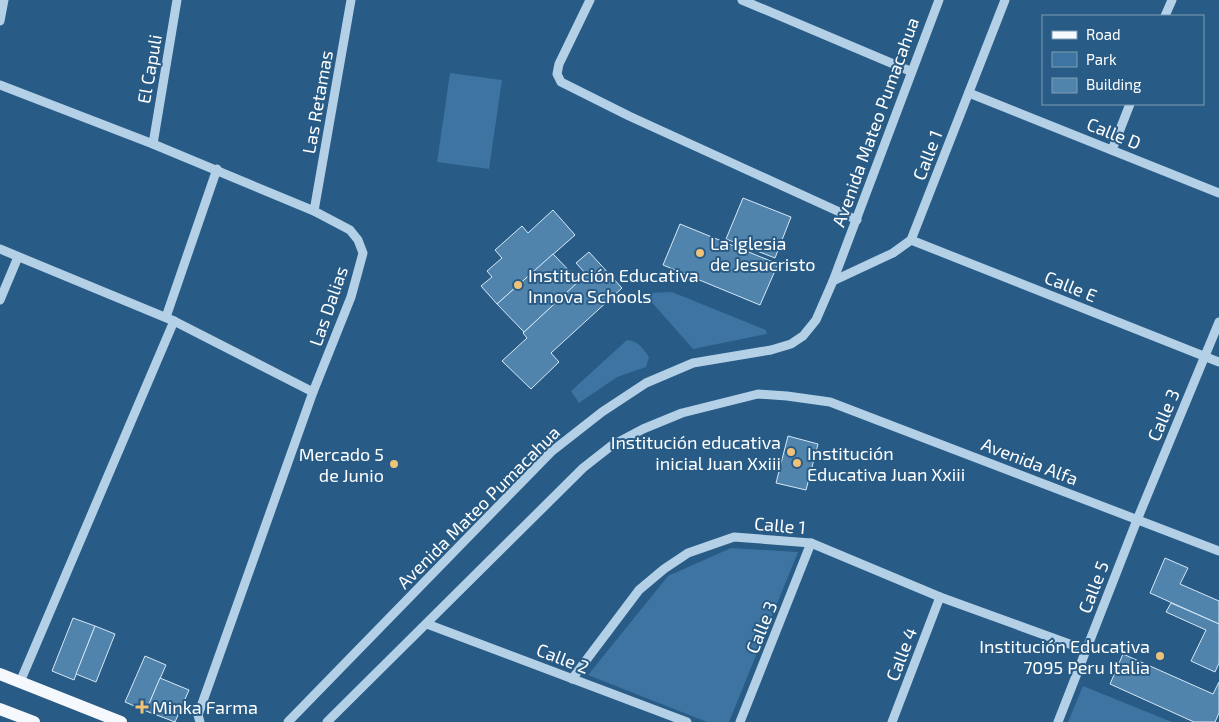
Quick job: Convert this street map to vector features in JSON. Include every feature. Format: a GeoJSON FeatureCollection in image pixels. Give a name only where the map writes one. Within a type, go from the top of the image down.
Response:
{"type":"FeatureCollection","features":[{"type":"Feature","properties":{"kind":"main road"},"geometry":{"type":"LineString","coordinates":[[0,674],[121,722]]}},
{"type":"Feature","properties":{"kind":"main road"},"geometry":{"type":"LineString","coordinates":[[0,709],[34,722]]}},
{"type":"Feature","properties":{"kind":"street"},"geometry":{"type":"LineString","coordinates":[[0,21],[4,0]]}},
{"type":"Feature","properties":{"kind":"street","name":"El Capuli"},"geometry":{"type":"LineString","coordinates":[[153,144],[177,0]]}},
{"type":"Feature","properties":{"kind":"street","name":"Las Retamas"},"geometry":{"type":"LineString","coordinates":[[314,211],[351,0]]}},
{"type":"Feature","properties":{"kind":"street"},"geometry":{"type":"LineString","coordinates":[[590,0],[559,64],[556,74],[561,82],[629,116],[857,220]]}},
{"type":"Feature","properties":{"kind":"street"},"geometry":{"type":"LineString","coordinates":[[742,0],[765,4],[910,70]]}},
{"type":"Feature","properties":{"kind":"street","name":"Avenida Mateo Pumacahua"},"geometry":{"type":"LineString","coordinates":[[288,722],[551,452],[602,412],[646,383],[692,363],[771,350],[790,344],[803,336],[816,320],[857,220],[910,70],[939,0]]}},
{"type":"Feature","properties":{"kind":"street","name":"Calle 1"},"geometry":{"type":"LineString","coordinates":[[911,240],[1005,0]]}},
{"type":"Feature","properties":{"kind":"street"},"geometry":{"type":"LineString","coordinates":[[1165,15],[1172,0]]}},
{"type":"Feature","properties":{"kind":"street","name":"Las Dalias"},"geometry":{"type":"LineString","coordinates":[[0,85],[217,169],[314,211],[350,230],[358,240],[363,253],[351,297],[313,392],[198,714],[200,722]]}},
{"type":"Feature","properties":{"kind":"street","name":"Calle D"},"geometry":{"type":"LineString","coordinates":[[968,93],[1219,193]]}},
{"type":"Feature","properties":{"kind":"street"},"geometry":{"type":"LineString","coordinates":[[1112,150],[1130,105]]}},
{"type":"Feature","properties":{"kind":"street"},"geometry":{"type":"LineString","coordinates":[[20,682],[170,319],[217,169]]}},
{"type":"Feature","properties":{"kind":"street"},"geometry":{"type":"LineString","coordinates":[[832,281],[893,252],[911,240]]}},
{"type":"Feature","properties":{"kind":"street","name":"Calle E"},"geometry":{"type":"LineString","coordinates":[[911,240],[1219,362]]}},
{"type":"Feature","properties":{"kind":"street"},"geometry":{"type":"LineString","coordinates":[[0,249],[170,319],[313,392]]}},
{"type":"Feature","properties":{"kind":"street"},"geometry":{"type":"LineString","coordinates":[[0,300],[18,257]]}},
{"type":"Feature","properties":{"kind":"street","name":"Calle 3"},"geometry":{"type":"LineString","coordinates":[[1137,520],[1219,322]]}},
{"type":"Feature","properties":{"kind":"street","name":"Avenida Alfa"},"geometry":{"type":"LineString","coordinates":[[427,624],[583,468],[611,446],[643,429],[682,413],[758,394],[830,402],[1219,551]]}},
{"type":"Feature","properties":{"kind":"street","name":"Calle 5"},"geometry":{"type":"LineString","coordinates":[[1058,722],[1137,520]]}},
{"type":"Feature","properties":{"kind":"street","name":"Calle 1"},"geometry":{"type":"LineString","coordinates":[[572,679],[639,590],[688,552],[734,537],[812,543],[940,597],[1086,650]]}},
{"type":"Feature","properties":{"kind":"street","name":"Calle 3"},"geometry":{"type":"LineString","coordinates":[[740,722],[812,543]]}},
{"type":"Feature","properties":{"kind":"street","name":"Calle 4"},"geometry":{"type":"LineString","coordinates":[[892,722],[940,597]]}},
{"type":"Feature","properties":{"kind":"street"},"geometry":{"type":"LineString","coordinates":[[327,722],[427,624]]}},
{"type":"Feature","properties":{"kind":"street","name":"Calle 2"},"geometry":{"type":"LineString","coordinates":[[427,624],[687,722]]}},
{"type":"Feature","properties":{"kind":"green space"},"geometry":{"type":"Polygon","coordinates":[[[450,73],[502,80],[489,169],[437,162],[450,73]]]}},
{"type":"Feature","properties":{"kind":"green space"},"geometry":{"type":"Polygon","coordinates":[[[672,292],[766,330],[767,334],[693,349],[648,298],[648,293],[672,292]]]}},
{"type":"Feature","properties":{"kind":"green space"},"geometry":{"type":"Polygon","coordinates":[[[627,340],[637,343],[647,354],[649,357],[646,367],[617,377],[579,403],[571,391],[627,340]]]}},
{"type":"Feature","properties":{"kind":"green space"},"geometry":{"type":"Polygon","coordinates":[[[731,548],[798,552],[729,722],[707,722],[588,675],[668,576],[731,548]]]}},
{"type":"Feature","properties":{"kind":"green space"},"geometry":{"type":"Polygon","coordinates":[[[1083,686],[1172,722],[1068,722],[1083,686]]]}},
{"type":"Feature","properties":{"kind":"building"},"geometry":{"type":"Polygon","coordinates":[[[743,198],[791,217],[775,258],[726,239],[743,198]]]}},
{"type":"Feature","properties":{"kind":"building"},"geometry":{"type":"Polygon","coordinates":[[[553,210],[575,235],[497,304],[481,286],[492,277],[487,271],[502,258],[495,250],[522,226],[528,233],[553,210]]]}},
{"type":"Feature","properties":{"kind":"building"},"geometry":{"type":"Polygon","coordinates":[[[680,224],[778,264],[760,305],[663,265],[680,224]]]}},
{"type":"Feature","properties":{"kind":"building"},"geometry":{"type":"Polygon","coordinates":[[[589,252],[622,288],[551,353],[559,362],[531,389],[502,361],[527,338],[523,333],[586,274],[576,263],[589,252]]]}},
{"type":"Feature","properties":{"kind":"building"},"geometry":{"type":"Polygon","coordinates":[[[553,254],[579,281],[524,332],[497,304],[553,254]]]}},
{"type":"Feature","properties":{"kind":"building","name":"Institución Educativa Juan Xxiii"},"geometry":{"type":"Polygon","coordinates":[[[788,436],[818,444],[806,490],[776,483],[788,436]]]}},
{"type":"Feature","properties":{"kind":"building"},"geometry":{"type":"Polygon","coordinates":[[[1165,558],[1188,568],[1180,584],[1219,601],[1219,624],[1150,593],[1165,558]]]}},
{"type":"Feature","properties":{"kind":"building"},"geometry":{"type":"Polygon","coordinates":[[[1171,603],[1219,624],[1219,663],[1215,672],[1191,661],[1206,630],[1166,612],[1171,603]]]}},
{"type":"Feature","properties":{"kind":"building"},"geometry":{"type":"Polygon","coordinates":[[[73,618],[95,626],[74,680],[52,671],[73,618]]]}},
{"type":"Feature","properties":{"kind":"building"},"geometry":{"type":"Polygon","coordinates":[[[95,626],[115,634],[96,682],[76,674],[95,626]]]}},
{"type":"Feature","properties":{"kind":"building"},"geometry":{"type":"Polygon","coordinates":[[[1123,654],[1213,694],[1219,682],[1219,713],[1215,722],[1194,722],[1110,684],[1123,654]]]}},
{"type":"Feature","properties":{"kind":"building"},"geometry":{"type":"Polygon","coordinates":[[[145,656],[166,665],[146,711],[125,702],[145,656]]]}},
{"type":"Feature","properties":{"kind":"building"},"geometry":{"type":"Polygon","coordinates":[[[160,678],[189,690],[175,722],[146,711],[160,678]]]}},
{"type":"Feature","properties":{"kind":"place","name":"La Iglesia de Jesucristo"},"geometry":{"type":"Point","coordinates":[700,253]}},
{"type":"Feature","properties":{"kind":"place","name":"Institución Educativa Innova Schools"},"geometry":{"type":"Point","coordinates":[518,285]}},
{"type":"Feature","properties":{"kind":"place","name":"Institución educativa inicial Juan Xxiii"},"geometry":{"type":"Point","coordinates":[791,452]}},
{"type":"Feature","properties":{"kind":"place","name":"Institución Educativa Juan Xxiii"},"geometry":{"type":"Point","coordinates":[797,463]}},
{"type":"Feature","properties":{"kind":"place","name":"Mercado 5 de Junio"},"geometry":{"type":"Point","coordinates":[394,464]}},
{"type":"Feature","properties":{"kind":"place","name":"Institución Educativa 7095 Peru Italia"},"geometry":{"type":"Point","coordinates":[1160,656]}},
{"type":"Feature","properties":{"kind":"place","name":"Minka Farma"},"geometry":{"type":"Point","coordinates":[142,707]}}]}
